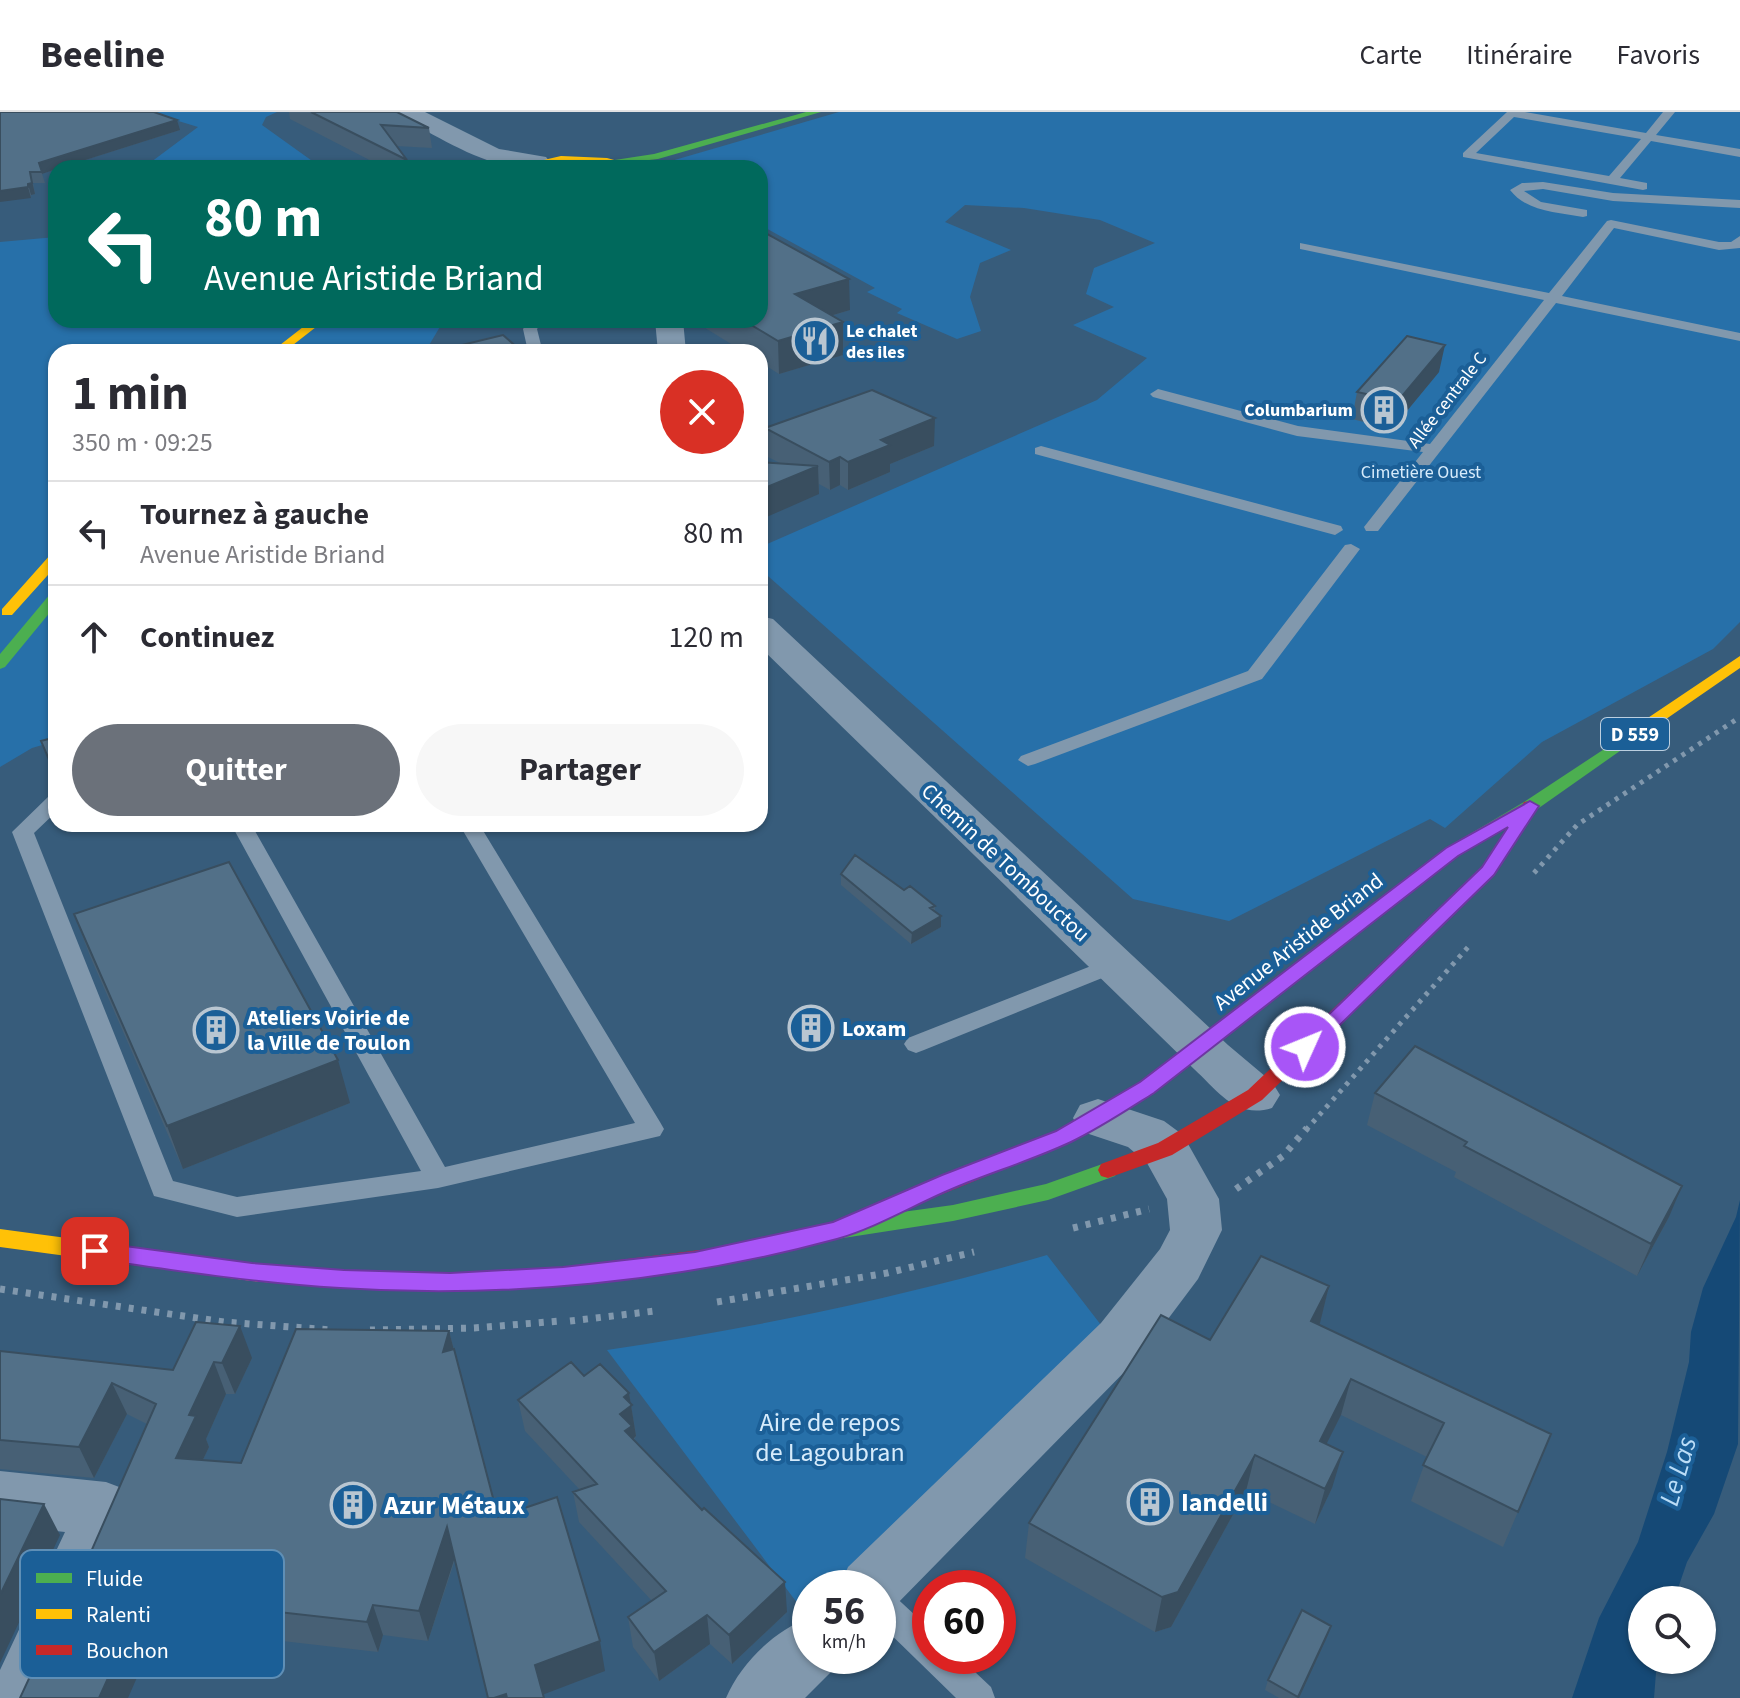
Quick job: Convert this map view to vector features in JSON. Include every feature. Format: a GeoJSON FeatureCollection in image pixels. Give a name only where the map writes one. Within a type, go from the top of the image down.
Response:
{"type":"FeatureCollection","features":[{"type":"Feature","properties":{"kind":"main road"},"geometry":{"type":"LineString","coordinates":[[624,160],[655,157],[816,112]]}},
{"type":"Feature","properties":{"kind":"main road"},"geometry":{"type":"LineString","coordinates":[[557,160],[601,160]]}},
{"type":"Feature","properties":{"kind":"main road"},"geometry":{"type":"LineString","coordinates":[[275,344],[304,328]]}},
{"type":"Feature","properties":{"kind":"main road"},"geometry":{"type":"LineString","coordinates":[[0,620],[48,566]]}},
{"type":"Feature","properties":{"kind":"main road"},"geometry":{"type":"LineString","coordinates":[[0,664],[48,606]]}},
{"type":"Feature","properties":{"kind":"main road","name":"Avenue Aristide Briand"},"geometry":{"type":"LineString","coordinates":[[1098,1118],[1147,1088],[1452,852],[1530,806],[1740,661]]}},
{"type":"Feature","properties":{"kind":"main road","name":"Avenue Aristide Briand"},"geometry":{"type":"LineString","coordinates":[[1165,1149],[1255,1095],[1488,871],[1530,806]]}},
{"type":"Feature","properties":{"kind":"main road","name":"D 559"},"geometry":{"type":"LineString","coordinates":[[837,1230],[950,1180],[1063,1137],[1098,1118]]}},
{"type":"Feature","properties":{"kind":"main road","name":"D 559"},"geometry":{"type":"LineString","coordinates":[[0,1238],[252,1272],[344,1279],[450,1282],[563,1276],[695,1261],[837,1230],[953,1213],[1048,1192],[1165,1149]]}},
{"type":"Feature","properties":{"kind":"street"},"geometry":{"type":"LineString","coordinates":[[408,112],[493,160]]}},
{"type":"Feature","properties":{"kind":"street","name":"Chemin de Tombouctou"},"geometry":{"type":"LineString","coordinates":[[768,635],[1200,1047],[1255,1095]]}},
{"type":"Feature","properties":{"kind":"street"},"geometry":{"type":"LineString","coordinates":[[888,1570],[1121,1339],[1179,1264],[1196,1230],[1193,1199],[1165,1149],[1146,1134],[1098,1118]]}},
{"type":"Feature","properties":{"kind":"street"},"geometry":{"type":"LineString","coordinates":[[0,1498],[106,1509],[88,1550]]}},
{"type":"Feature","properties":{"kind":"street"},"geometry":{"type":"LineString","coordinates":[[759,1698],[792,1666]]}},
{"type":"Feature","properties":{"kind":"street"},"geometry":{"type":"LineString","coordinates":[[21,1698],[30,1678]]}},
{"type":"Feature","properties":{"kind":"lane"},"geometry":{"type":"LineString","coordinates":[[1612,181],[1669,112]]}},
{"type":"Feature","properties":{"kind":"lane"},"geometry":{"type":"LineString","coordinates":[[1740,153],[1512,113],[1467,155],[1740,204]]}},
{"type":"Feature","properties":{"kind":"lane"},"geometry":{"type":"LineString","coordinates":[[1583,213],[1523,199],[1516,190],[1527,185],[1596,195],[1740,204]]}},
{"type":"Feature","properties":{"kind":"lane","name":"Allée centrale C"},"geometry":{"type":"LineString","coordinates":[[1372,527],[1611,224],[1719,246],[1735,246],[1740,240]]}},
{"type":"Feature","properties":{"kind":"lane"},"geometry":{"type":"LineString","coordinates":[[1305,246],[1740,337]]}},
{"type":"Feature","properties":{"kind":"lane"},"geometry":{"type":"LineString","coordinates":[[1158,394],[1297,431],[1434,449]]}},
{"type":"Feature","properties":{"kind":"lane"},"geometry":{"type":"LineString","coordinates":[[1041,451],[1335,530]]}},
{"type":"Feature","properties":{"kind":"lane"},"geometry":{"type":"LineString","coordinates":[[1028,760],[1255,675],[1351,549]]}},
{"type":"Feature","properties":{"kind":"lane"},"geometry":{"type":"LineString","coordinates":[[48,808],[23,832],[163,1189],[237,1207],[438,1178],[651,1129],[474,832]]}},
{"type":"Feature","properties":{"kind":"lane"},"geometry":{"type":"LineString","coordinates":[[245,832],[438,1178]]}},
{"type":"Feature","properties":{"kind":"lane"},"geometry":{"type":"LineString","coordinates":[[916,1044],[1114,965]]}},
{"type":"Feature","properties":{"kind":"lane"},"geometry":{"type":"LineString","coordinates":[[896,1618],[912,1634]]}},
{"type":"Feature","properties":{"kind":"lane"},"geometry":{"type":"LineString","coordinates":[[954,1674],[979,1698]]}},
{"type":"Feature","properties":{"kind":"green space"},"geometry":{"type":"Polygon","coordinates":[[[149,112],[277,112],[266,117],[262,125],[311,160],[154,160],[198,127],[149,112]]]}},
{"type":"Feature","properties":{"kind":"green space","name":"Cimetière Ouest"},"geometry":{"type":"Polygon","coordinates":[[[839,112],[1740,112],[1740,622],[1713,649],[1542,742],[1445,828],[1430,819],[1229,921],[1133,899],[768,576],[768,544],[1097,400],[1147,358],[1073,325],[1114,307],[1086,294],[1094,268],[1155,243],[1100,220],[1024,208],[965,205],[945,222],[1011,250],[980,263],[970,297],[981,331],[957,339],[897,313],[902,309],[867,292],[875,288],[768,229],[768,160],[675,160],[839,112]]]}},
{"type":"Feature","properties":{"kind":"green space"},"geometry":{"type":"Polygon","coordinates":[[[48,238],[48,328],[439,328],[430,344],[48,344],[48,743],[32,748],[0,767],[0,242],[48,238]]]}},
{"type":"Feature","properties":{"kind":"green space","name":"Aire de repos de Lagoubran"},"geometry":{"type":"Polygon","coordinates":[[[1047,1255],[1101,1325],[866,1570],[792,1570],[792,1596],[607,1350],[718,1332],[938,1284],[1047,1255]]]}},
{"type":"Feature","properties":{"kind":"water","name":"Le Las"},"geometry":{"type":"Polygon","coordinates":[[[1740,1200],[1738,1444],[1714,1514],[1687,1562],[1679,1586],[1628,1586],[1628,1674],[1656,1674],[1654,1698],[1572,1698],[1599,1618],[1638,1542],[1667,1452],[1703,1288],[1736,1217],[1740,1200]]]}},
{"type":"Feature","properties":{"kind":"building"},"geometry":{"type":"Polygon","coordinates":[[[0,112],[154,112],[177,120],[39,163],[42,172],[30,172],[32,183],[28,187],[0,191],[0,112]]]}},
{"type":"Feature","properties":{"kind":"building"},"geometry":{"type":"Polygon","coordinates":[[[311,112],[397,112],[429,128],[381,125],[407,160],[311,112]]]}},
{"type":"Feature","properties":{"kind":"building"},"geometry":{"type":"Polygon","coordinates":[[[768,234],[849,279],[795,294],[843,322],[778,341],[756,328],[768,328],[768,234]]]}},
{"type":"Feature","properties":{"kind":"building"},"geometry":{"type":"Polygon","coordinates":[[[503,335],[513,344],[466,344],[503,335]]]}},
{"type":"Feature","properties":{"kind":"building"},"geometry":{"type":"Polygon","coordinates":[[[1407,336],[1445,345],[1398,401],[1357,392],[1407,336]]]}},
{"type":"Feature","properties":{"kind":"building"},"geometry":{"type":"Polygon","coordinates":[[[872,390],[935,418],[881,440],[890,445],[848,462],[840,457],[829,462],[768,427],[872,390]]]}},
{"type":"Feature","properties":{"kind":"building"},"geometry":{"type":"Polygon","coordinates":[[[768,463],[818,466],[768,487],[768,463]]]}},
{"type":"Feature","properties":{"kind":"building"},"geometry":{"type":"Polygon","coordinates":[[[48,739],[48,757],[41,741],[48,739]]]}},
{"type":"Feature","properties":{"kind":"building"},"geometry":{"type":"Polygon","coordinates":[[[855,855],[904,890],[910,886],[935,906],[930,908],[941,916],[912,933],[841,874],[855,855]]]}},
{"type":"Feature","properties":{"kind":"building","name":"Ateliers Voirie de la Ville de Toulon"},"geometry":{"type":"Polygon","coordinates":[[[229,862],[338,1060],[167,1126],[74,914],[229,862]]]}},
{"type":"Feature","properties":{"kind":"building"},"geometry":{"type":"Polygon","coordinates":[[[1415,1046],[1682,1186],[1651,1244],[1464,1146],[1467,1142],[1375,1093],[1415,1046]]]}},
{"type":"Feature","properties":{"kind":"building"},"geometry":{"type":"Polygon","coordinates":[[[1261,1256],[1329,1286],[1311,1321],[1551,1434],[1518,1512],[1423,1465],[1444,1423],[1351,1379],[1320,1441],[1343,1452],[1325,1489],[1255,1455],[1178,1592],[1162,1597],[1029,1523],[1161,1315],[1210,1340],[1261,1256]]]}},
{"type":"Feature","properties":{"kind":"building"},"geometry":{"type":"Polygon","coordinates":[[[196,1322],[240,1326],[222,1363],[214,1362],[189,1415],[196,1416],[176,1458],[241,1463],[296,1329],[449,1331],[443,1352],[454,1349],[498,1517],[557,1497],[600,1641],[535,1665],[544,1698],[507,1698],[506,1694],[488,1698],[447,1527],[419,1611],[373,1605],[367,1622],[284,1613],[284,1550],[92,1550],[156,1404],[112,1383],[79,1447],[0,1440],[0,1351],[173,1370],[196,1322]]]}},
{"type":"Feature","properties":{"kind":"building"},"geometry":{"type":"Polygon","coordinates":[[[571,1362],[584,1376],[600,1364],[629,1393],[624,1397],[632,1405],[620,1414],[632,1426],[625,1431],[702,1510],[704,1508],[785,1582],[729,1635],[707,1615],[654,1652],[628,1617],[666,1591],[573,1492],[597,1484],[518,1400],[571,1362]]]}},
{"type":"Feature","properties":{"kind":"building"},"geometry":{"type":"Polygon","coordinates":[[[0,1499],[44,1504],[20,1550],[0,1595],[0,1499]]]}},
{"type":"Feature","properties":{"kind":"building"},"geometry":{"type":"Polygon","coordinates":[[[1302,1610],[1331,1626],[1298,1697],[1268,1680],[1302,1610]]]}},
{"type":"Feature","properties":{"kind":"building"},"geometry":{"type":"Polygon","coordinates":[[[29,1678],[108,1678],[99,1698],[20,1698],[29,1678]]]}},
{"type":"Feature","properties":{"kind":"traffic: fast"},"geometry":{"type":"LineString","coordinates":[[624,160],[655,157],[816,112]]}},
{"type":"Feature","properties":{"kind":"traffic: fast"},"geometry":{"type":"LineString","coordinates":[[0,664],[48,606]]}},
{"type":"Feature","properties":{"kind":"traffic: fast"},"geometry":{"type":"LineString","coordinates":[[1241,1015],[1452,852],[1530,806],[1621,743]]}},
{"type":"Feature","properties":{"kind":"traffic: fast"},"geometry":{"type":"LineString","coordinates":[[708,1258],[837,1230],[953,1213],[1048,1192],[1108,1170]]}},
{"type":"Feature","properties":{"kind":"traffic: slow"},"geometry":{"type":"LineString","coordinates":[[555,160],[607,160]]}},
{"type":"Feature","properties":{"kind":"traffic: slow"},"geometry":{"type":"LineString","coordinates":[[288,344],[308,328]]}},
{"type":"Feature","properties":{"kind":"traffic: slow"},"geometry":{"type":"LineString","coordinates":[[7,612],[48,566]]}},
{"type":"Feature","properties":{"kind":"traffic: slow"},"geometry":{"type":"LineString","coordinates":[[1621,743],[1740,661]]}},
{"type":"Feature","properties":{"kind":"traffic: slow"},"geometry":{"type":"LineString","coordinates":[[0,1238],[252,1272],[343,1279]]}},
{"type":"Feature","properties":{"kind":"traffic: jam"},"geometry":{"type":"LineString","coordinates":[[1108,1170],[1165,1149],[1255,1095],[1488,871],[1530,806]]}},
{"type":"Feature","properties":{"kind":"traffic: jam"},"geometry":{"type":"LineString","coordinates":[[890,1206],[1063,1137],[1147,1088],[1241,1015]]}},
{"type":"Feature","properties":{"kind":"traffic: jam"},"geometry":{"type":"LineString","coordinates":[[343,1279],[450,1282],[563,1276],[708,1258]]}},
{"type":"Feature","properties":{"kind":"place","name":"Le chalet des iles"},"geometry":{"type":"Point","coordinates":[815,341]}},
{"type":"Feature","properties":{"kind":"place","name":"Columbarium"},"geometry":{"type":"Point","coordinates":[1384,410]}},
{"type":"Feature","properties":{"kind":"place","name":"Loxam"},"geometry":{"type":"Point","coordinates":[811,1028]}},
{"type":"Feature","properties":{"kind":"place","name":"Ateliers Voirie de la Ville de Toulon"},"geometry":{"type":"Point","coordinates":[216,1030]}},
{"type":"Feature","properties":{"kind":"place","name":"Iandelli"},"geometry":{"type":"Point","coordinates":[1150,1502]}},
{"type":"Feature","properties":{"kind":"place","name":"Azur Métaux"},"geometry":{"type":"Point","coordinates":[353,1505]}},
{"type":"Feature","properties":{"kind":"route"},"geometry":{"type":"LineString","coordinates":[[95,1251],[252,1272],[450,1282],[563,1276],[695,1261],[837,1230],[950,1180],[1063,1137],[1147,1088],[1452,852],[1530,806],[1488,871],[1305,1047]]}}]}
